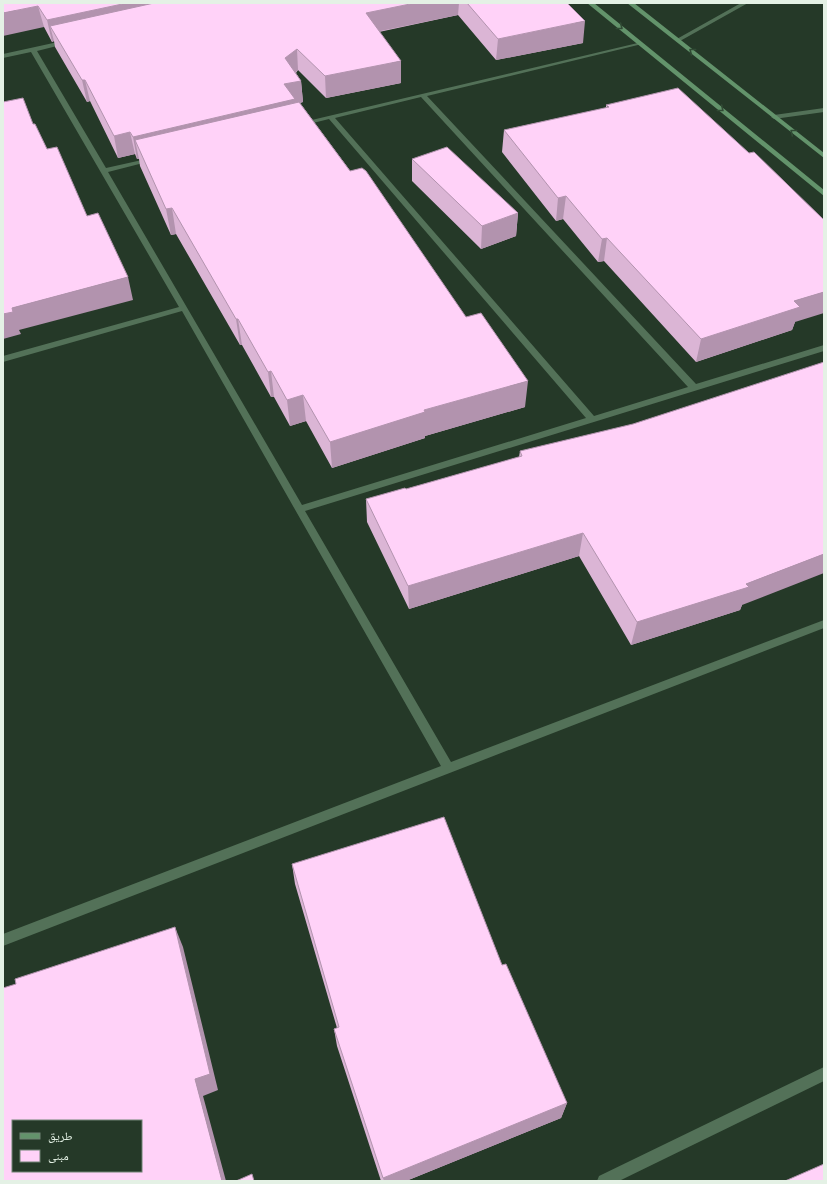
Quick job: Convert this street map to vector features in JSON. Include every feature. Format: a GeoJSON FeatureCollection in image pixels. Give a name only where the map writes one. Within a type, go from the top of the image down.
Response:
{"type":"FeatureCollection","features":[{"type":"Feature","properties":{"kind":"main road"},"geometry":{"type":"LineString","coordinates":[[590,3],[824,194]]}},
{"type":"Feature","properties":{"kind":"main road"},"geometry":{"type":"LineString","coordinates":[[630,3],[824,156]]}},
{"type":"Feature","properties":{"kind":"street"},"geometry":{"type":"LineString","coordinates":[[678,40],[744,3]]}},
{"type":"Feature","properties":{"kind":"street"},"geometry":{"type":"LineString","coordinates":[[3,56],[72,41]]}},
{"type":"Feature","properties":{"kind":"street"},"geometry":{"type":"LineString","coordinates":[[294,126],[640,43]]}},
{"type":"Feature","properties":{"kind":"street"},"geometry":{"type":"LineString","coordinates":[[33,50],[184,308],[449,769]]}},
{"type":"Feature","properties":{"kind":"street"},"geometry":{"type":"LineString","coordinates":[[422,95],[694,388]]}},
{"type":"Feature","properties":{"kind":"street"},"geometry":{"type":"LineString","coordinates":[[774,117],[824,110]]}},
{"type":"Feature","properties":{"kind":"street"},"geometry":{"type":"LineString","coordinates":[[331,116],[592,420]]}},
{"type":"Feature","properties":{"kind":"street"},"geometry":{"type":"LineString","coordinates":[[104,171],[157,158]]}},
{"type":"Feature","properties":{"kind":"street"},"geometry":{"type":"LineString","coordinates":[[3,359],[184,308]]}},
{"type":"Feature","properties":{"kind":"street"},"geometry":{"type":"LineString","coordinates":[[300,509],[824,348]]}},
{"type":"Feature","properties":{"kind":"street"},"geometry":{"type":"LineString","coordinates":[[3,940],[824,624]]}},
{"type":"Feature","properties":{"kind":"street"},"geometry":{"type":"LineString","coordinates":[[604,1181],[824,1074]]}},
{"type":"Feature","properties":{"kind":"building"},"geometry":{"type":"Polygon","coordinates":[[[3,3],[127,3],[47,20],[38,6],[3,13],[3,3]]]}},
{"type":"Feature","properties":{"kind":"building"},"geometry":{"type":"Polygon","coordinates":[[[154,3],[415,3],[366,13],[401,61],[325,76],[297,49],[285,58],[301,81],[284,84],[295,99],[133,137],[130,132],[114,136],[85,80],[82,80],[50,26],[154,3]]]}},
{"type":"Feature","properties":{"kind":"building"},"geometry":{"type":"Polygon","coordinates":[[[467,3],[567,3],[585,21],[498,39],[467,3]]]}},
{"type":"Feature","properties":{"kind":"building"},"geometry":{"type":"Polygon","coordinates":[[[678,88],[749,153],[754,152],[823,219],[824,218],[824,292],[794,301],[800,307],[701,339],[607,238],[602,239],[566,196],[558,198],[504,130],[609,107],[606,105],[678,88]]]}},
{"type":"Feature","properties":{"kind":"building"},"geometry":{"type":"Polygon","coordinates":[[[23,98],[33,124],[35,124],[47,149],[57,147],[87,216],[98,213],[128,277],[12,308],[13,312],[3,314],[3,102],[23,98]]]}},
{"type":"Feature","properties":{"kind":"building"},"geometry":{"type":"Polygon","coordinates":[[[299,102],[350,171],[362,168],[366,171],[466,317],[481,313],[528,381],[424,410],[425,412],[330,442],[303,395],[287,400],[271,371],[268,372],[238,319],[236,319],[172,208],[166,209],[135,140],[299,102]]]}},
{"type":"Feature","properties":{"kind":"building"},"geometry":{"type":"Polygon","coordinates":[[[447,147],[518,213],[482,226],[412,159],[447,147]]]}},
{"type":"Feature","properties":{"kind":"building"},"geometry":{"type":"Polygon","coordinates":[[[824,362],[824,554],[746,584],[749,587],[637,622],[583,533],[408,586],[366,499],[522,456],[520,451],[633,424],[824,362]]]}},
{"type":"Feature","properties":{"kind":"building"},"geometry":{"type":"Polygon","coordinates":[[[444,817],[502,965],[506,964],[567,1103],[383,1178],[334,1029],[339,1027],[292,864],[444,817]]]}},
{"type":"Feature","properties":{"kind":"building"},"geometry":{"type":"Polygon","coordinates":[[[175,927],[210,1074],[195,1079],[222,1181],[3,1181],[3,988],[16,984],[15,979],[175,927]]]}},
{"type":"Feature","properties":{"kind":"building"},"geometry":{"type":"Polygon","coordinates":[[[824,1164],[824,1181],[785,1181],[824,1164]]]}},
{"type":"Feature","properties":{"kind":"building"},"geometry":{"type":"Polygon","coordinates":[[[252,1174],[254,1181],[236,1181],[252,1174]]]}}]}
